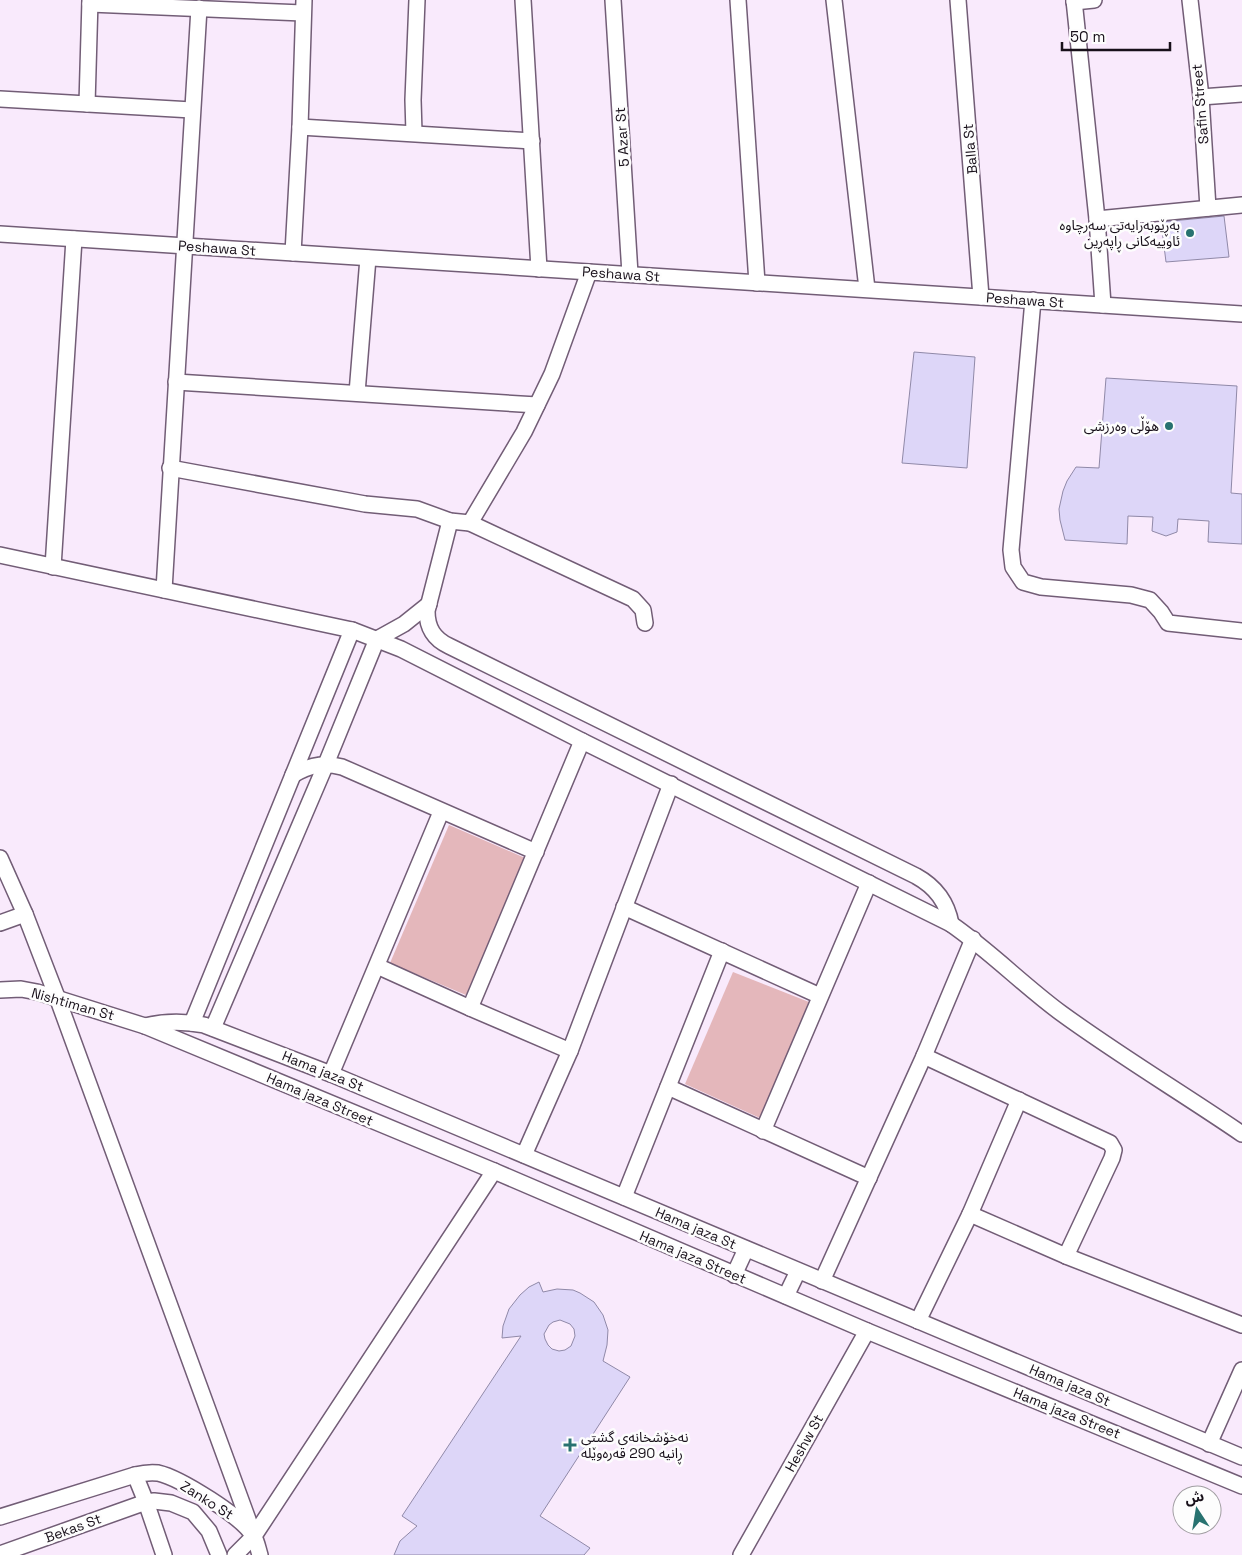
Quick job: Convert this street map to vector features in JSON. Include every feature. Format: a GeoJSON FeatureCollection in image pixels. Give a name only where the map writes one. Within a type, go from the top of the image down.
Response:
{"type":"FeatureCollection","features":[{"type":"Feature","properties":{"kind":"street"},"geometry":{"type":"LineString","coordinates":[[414,133],[413,100],[417,0]]}},
{"type":"Feature","properties":{"kind":"street"},"geometry":{"type":"LineString","coordinates":[[523,0],[539,269]]}},
{"type":"Feature","properties":{"kind":"street","name":"5 Azar St"},"geometry":{"type":"LineString","coordinates":[[613,0],[630,274]]}},
{"type":"Feature","properties":{"kind":"street"},"geometry":{"type":"LineString","coordinates":[[738,0],[756,282]]}},
{"type":"Feature","properties":{"kind":"street"},"geometry":{"type":"LineString","coordinates":[[834,0],[867,290]]}},
{"type":"Feature","properties":{"kind":"street","name":"Balla St"},"geometry":{"type":"LineString","coordinates":[[958,0],[981,297]]}},
{"type":"Feature","properties":{"kind":"street"},"geometry":{"type":"LineString","coordinates":[[1094,0],[1074,1],[1097,219],[1103,305]]}},
{"type":"Feature","properties":{"kind":"street","name":"Safin Street"},"geometry":{"type":"LineString","coordinates":[[1190,0],[1201,97],[1208,208]]}},
{"type":"Feature","properties":{"kind":"street"},"geometry":{"type":"LineString","coordinates":[[87,104],[90,2],[199,8],[220,4],[304,6],[293,253]]}},
{"type":"Feature","properties":{"kind":"street"},"geometry":{"type":"LineString","coordinates":[[164,590],[199,8]]}},
{"type":"Feature","properties":{"kind":"street"},"geometry":{"type":"LineString","coordinates":[[1201,97],[1242,94]]}},
{"type":"Feature","properties":{"kind":"street"},"geometry":{"type":"LineString","coordinates":[[0,99],[192,110]]}},
{"type":"Feature","properties":{"kind":"street"},"geometry":{"type":"LineString","coordinates":[[300,127],[532,141]]}},
{"type":"Feature","properties":{"kind":"street"},"geometry":{"type":"LineString","coordinates":[[1097,219],[1242,204]]}},
{"type":"Feature","properties":{"kind":"street","name":"Peshawa St"},"geometry":{"type":"LineString","coordinates":[[0,234],[1242,314]]}},
{"type":"Feature","properties":{"kind":"street"},"geometry":{"type":"LineString","coordinates":[[53,567],[74,239]]}},
{"type":"Feature","properties":{"kind":"street"},"geometry":{"type":"LineString","coordinates":[[356,393],[368,258]]}},
{"type":"Feature","properties":{"kind":"street"},"geometry":{"type":"LineString","coordinates":[[470,523],[524,432],[552,374],[589,272]]}},
{"type":"Feature","properties":{"kind":"street"},"geometry":{"type":"LineString","coordinates":[[1033,300],[1011,550],[1013,567],[1023,582],[1040,587],[1131,595],[1150,600],[1168,623],[1242,632]]}},
{"type":"Feature","properties":{"kind":"street"},"geometry":{"type":"LineString","coordinates":[[176,382],[537,405]]}},
{"type":"Feature","properties":{"kind":"street"},"geometry":{"type":"LineString","coordinates":[[170,468],[365,504],[417,509],[450,521],[470,523],[633,599],[643,610],[646,623]]}},
{"type":"Feature","properties":{"kind":"street"},"geometry":{"type":"LineString","coordinates":[[450,521],[427,612],[429,627],[437,639],[916,876],[932,887],[938,894],[947,909],[952,924]]}},
{"type":"Feature","properties":{"kind":"street"},"geometry":{"type":"LineString","coordinates":[[0,555],[352,630],[401,649],[952,924],[1062,1014],[1242,1134]]}},
{"type":"Feature","properties":{"kind":"street"},"geometry":{"type":"LineString","coordinates":[[213,1028],[326,764],[377,639],[404,624],[429,604]]}},
{"type":"Feature","properties":{"kind":"street"},"geometry":{"type":"LineString","coordinates":[[192,1023],[352,630]]}},
{"type":"Feature","properties":{"kind":"street"},"geometry":{"type":"LineString","coordinates":[[470,1008],[582,741]]}},
{"type":"Feature","properties":{"kind":"street"},"geometry":{"type":"LineString","coordinates":[[293,775],[308,767],[326,764],[342,767],[536,852]]}},
{"type":"Feature","properties":{"kind":"street"},"geometry":{"type":"LineString","coordinates":[[524,1155],[570,1051],[671,784]]}},
{"type":"Feature","properties":{"kind":"street"},"geometry":{"type":"LineString","coordinates":[[331,1074],[441,812]]}},
{"type":"Feature","properties":{"kind":"street"},"geometry":{"type":"LineString","coordinates":[[0,858],[57,997],[254,1536]]}},
{"type":"Feature","properties":{"kind":"street"},"geometry":{"type":"LineString","coordinates":[[763,1131],[869,883]]}},
{"type":"Feature","properties":{"kind":"street"},"geometry":{"type":"LineString","coordinates":[[624,907],[820,996]]}},
{"type":"Feature","properties":{"kind":"street"},"geometry":{"type":"LineString","coordinates":[[0,923],[24,914]]}},
{"type":"Feature","properties":{"kind":"street"},"geometry":{"type":"LineString","coordinates":[[822,1281],[924,1056],[973,940]]}},
{"type":"Feature","properties":{"kind":"street"},"geometry":{"type":"LineString","coordinates":[[624,1197],[722,952]]}},
{"type":"Feature","properties":{"kind":"street"},"geometry":{"type":"LineString","coordinates":[[377,966],[570,1051]]}},
{"type":"Feature","properties":{"kind":"street","name":"Nishtiman St"},"geometry":{"type":"LineString","coordinates":[[0,990],[21,989],[38,992],[145,1026]]}},
{"type":"Feature","properties":{"kind":"street","name":"Hama jaza St"},"geometry":{"type":"LineString","coordinates":[[145,1026],[168,1022],[192,1023],[213,1028],[331,1074],[1209,1444],[1242,1456]]}},
{"type":"Feature","properties":{"kind":"street","name":"Hama jaza Street"},"geometry":{"type":"LineString","coordinates":[[145,1026],[494,1171],[867,1331],[1242,1486]]}},
{"type":"Feature","properties":{"kind":"street"},"geometry":{"type":"LineString","coordinates":[[924,1056],[1110,1143],[1114,1150],[1112,1158],[1066,1256]]}},
{"type":"Feature","properties":{"kind":"street"},"geometry":{"type":"LineString","coordinates":[[668,1087],[869,1178]]}},
{"type":"Feature","properties":{"kind":"street"},"geometry":{"type":"LineString","coordinates":[[918,1321],[970,1214],[1019,1100]]}},
{"type":"Feature","properties":{"kind":"street"},"geometry":{"type":"LineString","coordinates":[[235,1555],[254,1536],[494,1171]]}},
{"type":"Feature","properties":{"kind":"street"},"geometry":{"type":"LineString","coordinates":[[970,1214],[1066,1256],[1242,1325]]}},
{"type":"Feature","properties":{"kind":"street"},"geometry":{"type":"LineString","coordinates":[[734,1275],[746,1249]]}},
{"type":"Feature","properties":{"kind":"street"},"geometry":{"type":"LineString","coordinates":[[786,1296],[798,1271]]}},
{"type":"Feature","properties":{"kind":"street","name":"Heshw St"},"geometry":{"type":"LineString","coordinates":[[741,1555],[867,1331]]}},
{"type":"Feature","properties":{"kind":"street"},"geometry":{"type":"LineString","coordinates":[[1209,1444],[1242,1370]]}},
{"type":"Feature","properties":{"kind":"street","name":"Zanko St"},"geometry":{"type":"LineString","coordinates":[[135,1475],[157,1473],[176,1480],[198,1492],[237,1519],[254,1536],[260,1555]]}},
{"type":"Feature","properties":{"kind":"street"},"geometry":{"type":"LineString","coordinates":[[0,1517],[135,1475],[164,1555]]}},
{"type":"Feature","properties":{"kind":"street","name":"Zanko St"},"geometry":{"type":"LineString","coordinates":[[146,1502],[154,1501],[171,1504],[193,1512],[209,1531],[219,1555]]}},
{"type":"Feature","properties":{"kind":"street","name":"Bekas St"},"geometry":{"type":"LineString","coordinates":[[0,1554],[146,1502]]}},
{"type":"Feature","properties":{"kind":"shaded area"},"geometry":{"type":"Polygon","coordinates":[[[449,825],[525,858],[466,995],[390,963],[449,825]]]}},
{"type":"Feature","properties":{"kind":"shaded area"},"geometry":{"type":"Polygon","coordinates":[[[733,972],[809,1002],[760,1118],[685,1084],[733,972]]]}},
{"type":"Feature","properties":{"kind":"building"},"geometry":{"type":"Polygon","coordinates":[[[1224,216],[1229,257],[1166,262],[1161,222],[1224,216]]]}},
{"type":"Feature","properties":{"kind":"building"},"geometry":{"type":"Polygon","coordinates":[[[914,352],[975,357],[967,468],[902,463],[914,352]]]}},
{"type":"Feature","properties":{"kind":"building","name":"هۆڵی وەرزشی"},"geometry":{"type":"Polygon","coordinates":[[[1106,378],[1237,386],[1231,493],[1242,494],[1242,544],[1208,542],[1209,521],[1178,519],[1177,532],[1166,536],[1152,531],[1153,517],[1128,516],[1127,544],[1065,540],[1059,509],[1067,481],[1076,467],[1099,468],[1106,378]]]}},
{"type":"Feature","properties":{"kind":"building"},"geometry":{"type":"Polygon","coordinates":[[[539,1282],[543,1292],[557,1289],[573,1290],[594,1302],[603,1315],[608,1330],[603,1361],[630,1377],[540,1516],[590,1548],[584,1555],[394,1555],[400,1541],[417,1526],[402,1516],[521,1336],[502,1338],[503,1326],[509,1309],[529,1287],[539,1282]],[[560,1320],[549,1325],[544,1334],[548,1345],[552,1349],[559,1351],[571,1346],[575,1336],[574,1329],[570,1324],[560,1320]]]}},
{"type":"Feature","properties":{"kind":"place","name":"بەڕێوبەرایەتی سەرچاوە ئاوییەکانی ڕاپەڕین"},"geometry":{"type":"Point","coordinates":[1190,233]}},
{"type":"Feature","properties":{"kind":"place","name":"هۆڵی وەرزشی"},"geometry":{"type":"Point","coordinates":[1169,426]}},
{"type":"Feature","properties":{"kind":"place","name":"نەخۆشخانەی گشتی ڕانیە 290 قەرەوێلە"},"geometry":{"type":"Point","coordinates":[570,1445]}}]}
